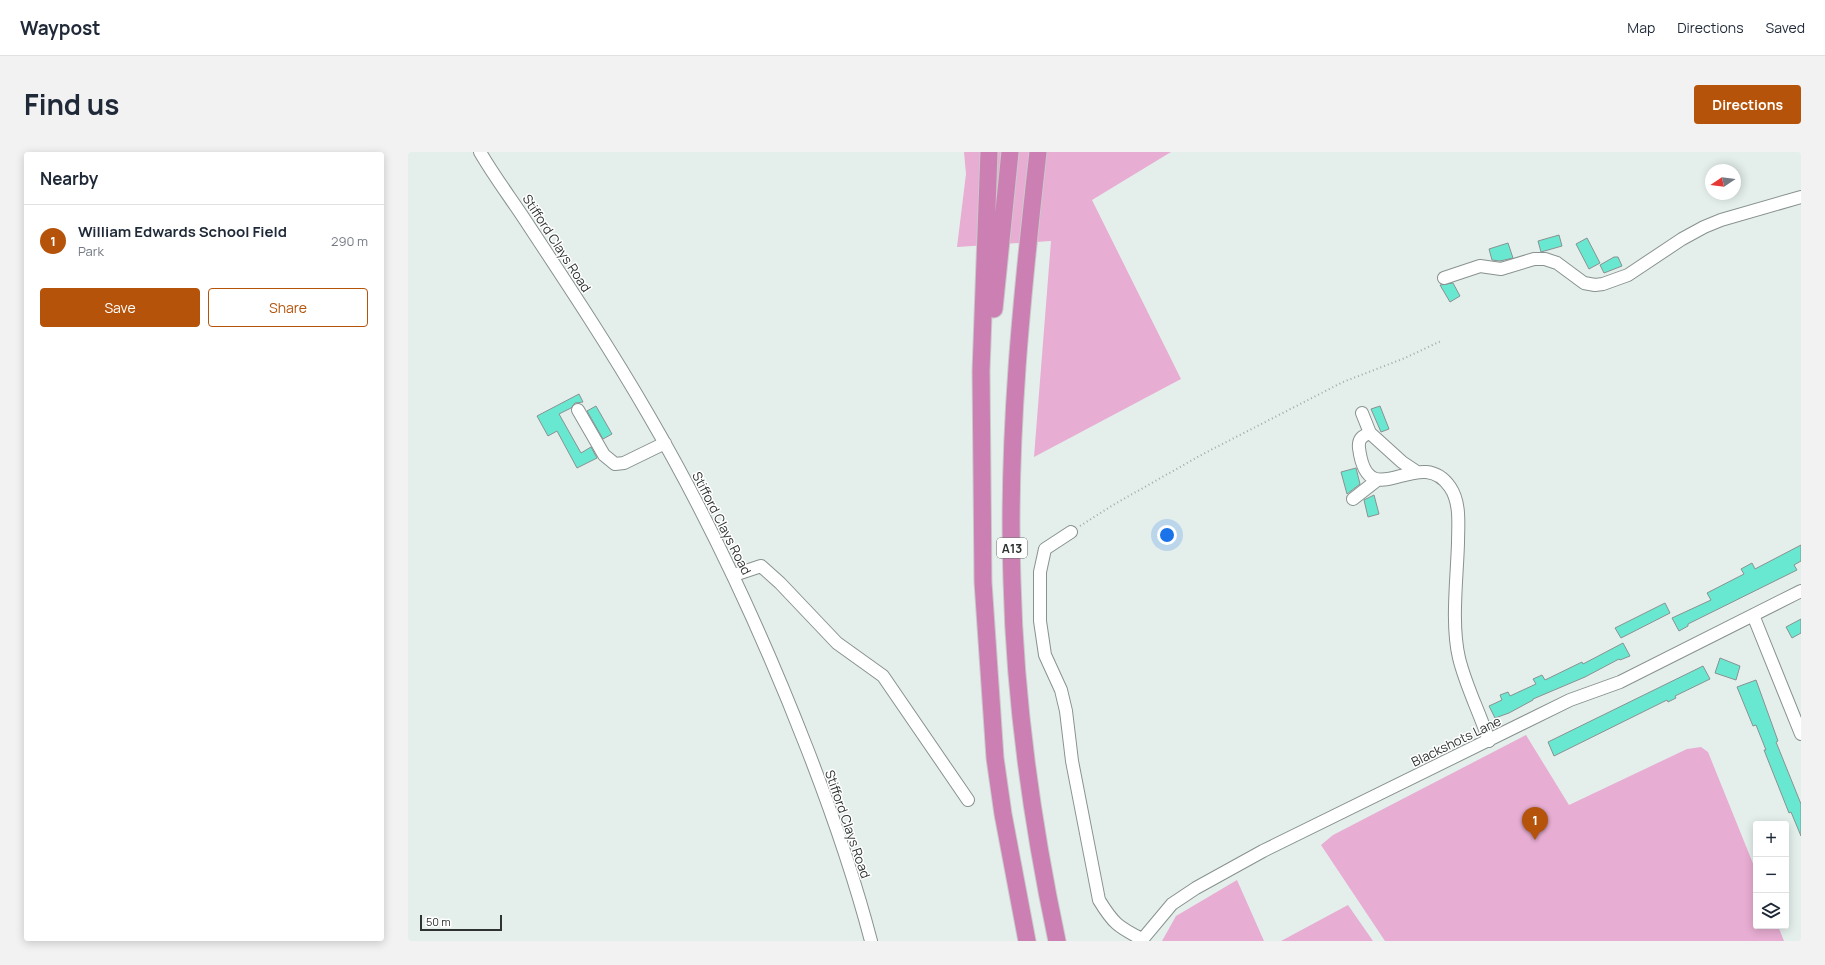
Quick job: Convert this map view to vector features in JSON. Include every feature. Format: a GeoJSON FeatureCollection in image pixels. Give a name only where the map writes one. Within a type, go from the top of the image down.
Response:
{"type":"FeatureCollection","features":[{"type":"Feature","properties":{"kind":"highway"},"geometry":{"type":"LineString","coordinates":[[982,500],[981,371],[990,152]]}},
{"type":"Feature","properties":{"kind":"highway","name":"A13"},"geometry":{"type":"LineString","coordinates":[[1010,152],[991,345],[982,500],[983,582],[995,758],[1003,814],[1027,941]]}},
{"type":"Feature","properties":{"kind":"highway","name":"A13"},"geometry":{"type":"LineString","coordinates":[[1038,152],[1016,372],[1013,440],[1012,581],[1019,696],[1025,754],[1044,878],[1057,941]]}},
{"type":"Feature","properties":{"kind":"street","name":"Stifford Clays Road"},"geometry":{"type":"LineString","coordinates":[[480,152],[570,289],[648,413],[698,503],[734,575],[792,710],[830,808],[871,941]]}},
{"type":"Feature","properties":{"kind":"street"},"geometry":{"type":"LineString","coordinates":[[1444,278],[1480,266],[1501,269],[1534,260],[1545,259],[1557,263],[1584,284],[1603,284],[1628,275],[1682,239],[1704,227],[1722,220],[1801,197]]}},
{"type":"Feature","properties":{"kind":"street"},"geometry":{"type":"LineString","coordinates":[[578,410],[604,455],[615,464],[624,463],[665,443]]}},
{"type":"Feature","properties":{"kind":"street"},"geometry":{"type":"LineString","coordinates":[[1362,413],[1370,433],[1402,462],[1417,472]]}},
{"type":"Feature","properties":{"kind":"street"},"geometry":{"type":"LineString","coordinates":[[1370,433],[1364,435],[1360,440],[1359,447],[1366,473],[1376,480]]}},
{"type":"Feature","properties":{"kind":"street"},"geometry":{"type":"LineString","coordinates":[[1353,499],[1376,480],[1417,472],[1431,473],[1444,480],[1453,493],[1457,502],[1456,630],[1459,657],[1468,689],[1489,741]]}},
{"type":"Feature","properties":{"kind":"street"},"geometry":{"type":"LineString","coordinates":[[1070,532],[1045,550],[1042,564],[1040,622],[1045,655],[1061,690],[1066,711],[1072,761],[1099,900],[1111,919],[1125,931],[1141,940]]}},
{"type":"Feature","properties":{"kind":"street"},"geometry":{"type":"LineString","coordinates":[[734,575],[760,566],[780,583],[837,644],[883,676],[968,800]]}},
{"type":"Feature","properties":{"kind":"street","name":"Blackshots Lane"},"geometry":{"type":"LineString","coordinates":[[1141,940],[1172,904],[1196,888],[1263,851],[1570,700],[1620,682],[1801,591]]}},
{"type":"Feature","properties":{"kind":"street"},"geometry":{"type":"LineString","coordinates":[[1753,614],[1801,734]]}},
{"type":"Feature","properties":{"kind":"path"},"geometry":{"type":"LineString","coordinates":[[1070,532],[1113,505],[1203,454],[1343,382],[1405,358],[1441,341]]}},
{"type":"Feature","properties":{"kind":"shaded area"},"geometry":{"type":"Polygon","coordinates":[[[964,152],[1171,152],[1092,200],[1181,379],[1034,457],[1051,241],[957,247],[966,174],[964,152]]]}},
{"type":"Feature","properties":{"kind":"shaded area"},"geometry":{"type":"Polygon","coordinates":[[[1526,735],[1569,805],[1687,749],[1701,747],[1708,752],[1753,864],[1753,929],[1779,929],[1784,941],[1385,941],[1321,845],[1333,835],[1526,735]]]}},
{"type":"Feature","properties":{"kind":"shaded area"},"geometry":{"type":"Polygon","coordinates":[[[1237,880],[1264,941],[1162,941],[1176,916],[1237,880]]]}},
{"type":"Feature","properties":{"kind":"shaded area"},"geometry":{"type":"Polygon","coordinates":[[[1348,905],[1373,941],[1281,941],[1348,905]]]}},
{"type":"Feature","properties":{"kind":"building"},"geometry":{"type":"Polygon","coordinates":[[[1559,235],[1562,246],[1541,252],[1538,241],[1559,235]]]}},
{"type":"Feature","properties":{"kind":"building"},"geometry":{"type":"Polygon","coordinates":[[[1587,238],[1600,263],[1589,269],[1576,244],[1587,238]]]}},
{"type":"Feature","properties":{"kind":"building"},"geometry":{"type":"Polygon","coordinates":[[[1508,243],[1513,258],[1500,261],[1492,260],[1489,249],[1508,243]]]}},
{"type":"Feature","properties":{"kind":"building"},"geometry":{"type":"Polygon","coordinates":[[[1614,257],[1618,257],[1622,266],[1604,273],[1600,265],[1614,257]]]}},
{"type":"Feature","properties":{"kind":"building"},"geometry":{"type":"Polygon","coordinates":[[[1453,283],[1460,296],[1450,302],[1440,285],[1453,283]]]}},
{"type":"Feature","properties":{"kind":"building"},"geometry":{"type":"Polygon","coordinates":[[[579,394],[583,402],[575,403],[571,408],[559,414],[581,453],[591,447],[597,458],[577,468],[557,431],[548,436],[537,416],[579,394]]]}},
{"type":"Feature","properties":{"kind":"building"},"geometry":{"type":"Polygon","coordinates":[[[596,406],[612,434],[603,439],[587,411],[596,406]]]}},
{"type":"Feature","properties":{"kind":"building"},"geometry":{"type":"Polygon","coordinates":[[[1380,406],[1389,429],[1381,432],[1371,409],[1380,406]]]}},
{"type":"Feature","properties":{"kind":"building"},"geometry":{"type":"Polygon","coordinates":[[[1356,468],[1360,484],[1347,494],[1341,472],[1356,468]]]}},
{"type":"Feature","properties":{"kind":"building"},"geometry":{"type":"Polygon","coordinates":[[[1374,495],[1379,514],[1368,517],[1364,500],[1374,495]]]}},
{"type":"Feature","properties":{"kind":"building"},"geometry":{"type":"Polygon","coordinates":[[[1801,545],[1801,561],[1794,565],[1797,570],[1688,624],[1688,626],[1679,631],[1672,618],[1711,600],[1707,593],[1744,574],[1741,569],[1752,563],[1755,569],[1801,545]]]}},
{"type":"Feature","properties":{"kind":"building"},"geometry":{"type":"Polygon","coordinates":[[[1665,603],[1670,613],[1621,638],[1615,628],[1665,603]]]}},
{"type":"Feature","properties":{"kind":"building"},"geometry":{"type":"Polygon","coordinates":[[[1801,619],[1801,633],[1792,638],[1786,627],[1801,619]]]}},
{"type":"Feature","properties":{"kind":"building"},"geometry":{"type":"Polygon","coordinates":[[[1623,643],[1630,656],[1620,660],[1619,659],[1585,677],[1533,699],[1509,713],[1495,718],[1489,706],[1502,700],[1500,695],[1508,692],[1510,696],[1536,684],[1533,679],[1542,675],[1545,680],[1582,662],[1583,664],[1623,643]]]}},
{"type":"Feature","properties":{"kind":"building"},"geometry":{"type":"Polygon","coordinates":[[[1720,658],[1740,666],[1736,680],[1715,673],[1720,658]]]}},
{"type":"Feature","properties":{"kind":"building"},"geometry":{"type":"Polygon","coordinates":[[[1703,666],[1710,679],[1675,696],[1676,698],[1668,702],[1667,700],[1554,756],[1548,742],[1703,666]]]}},
{"type":"Feature","properties":{"kind":"building"},"geometry":{"type":"Polygon","coordinates":[[[1756,680],[1778,741],[1776,742],[1801,804],[1801,836],[1791,812],[1789,813],[1764,750],[1766,750],[1756,725],[1753,726],[1737,687],[1756,680]]]}},
{"type":"Feature","properties":{"kind":"place","name":"William Edwards School Field"},"geometry":{"type":"Point","coordinates":[1535,840]}}]}
